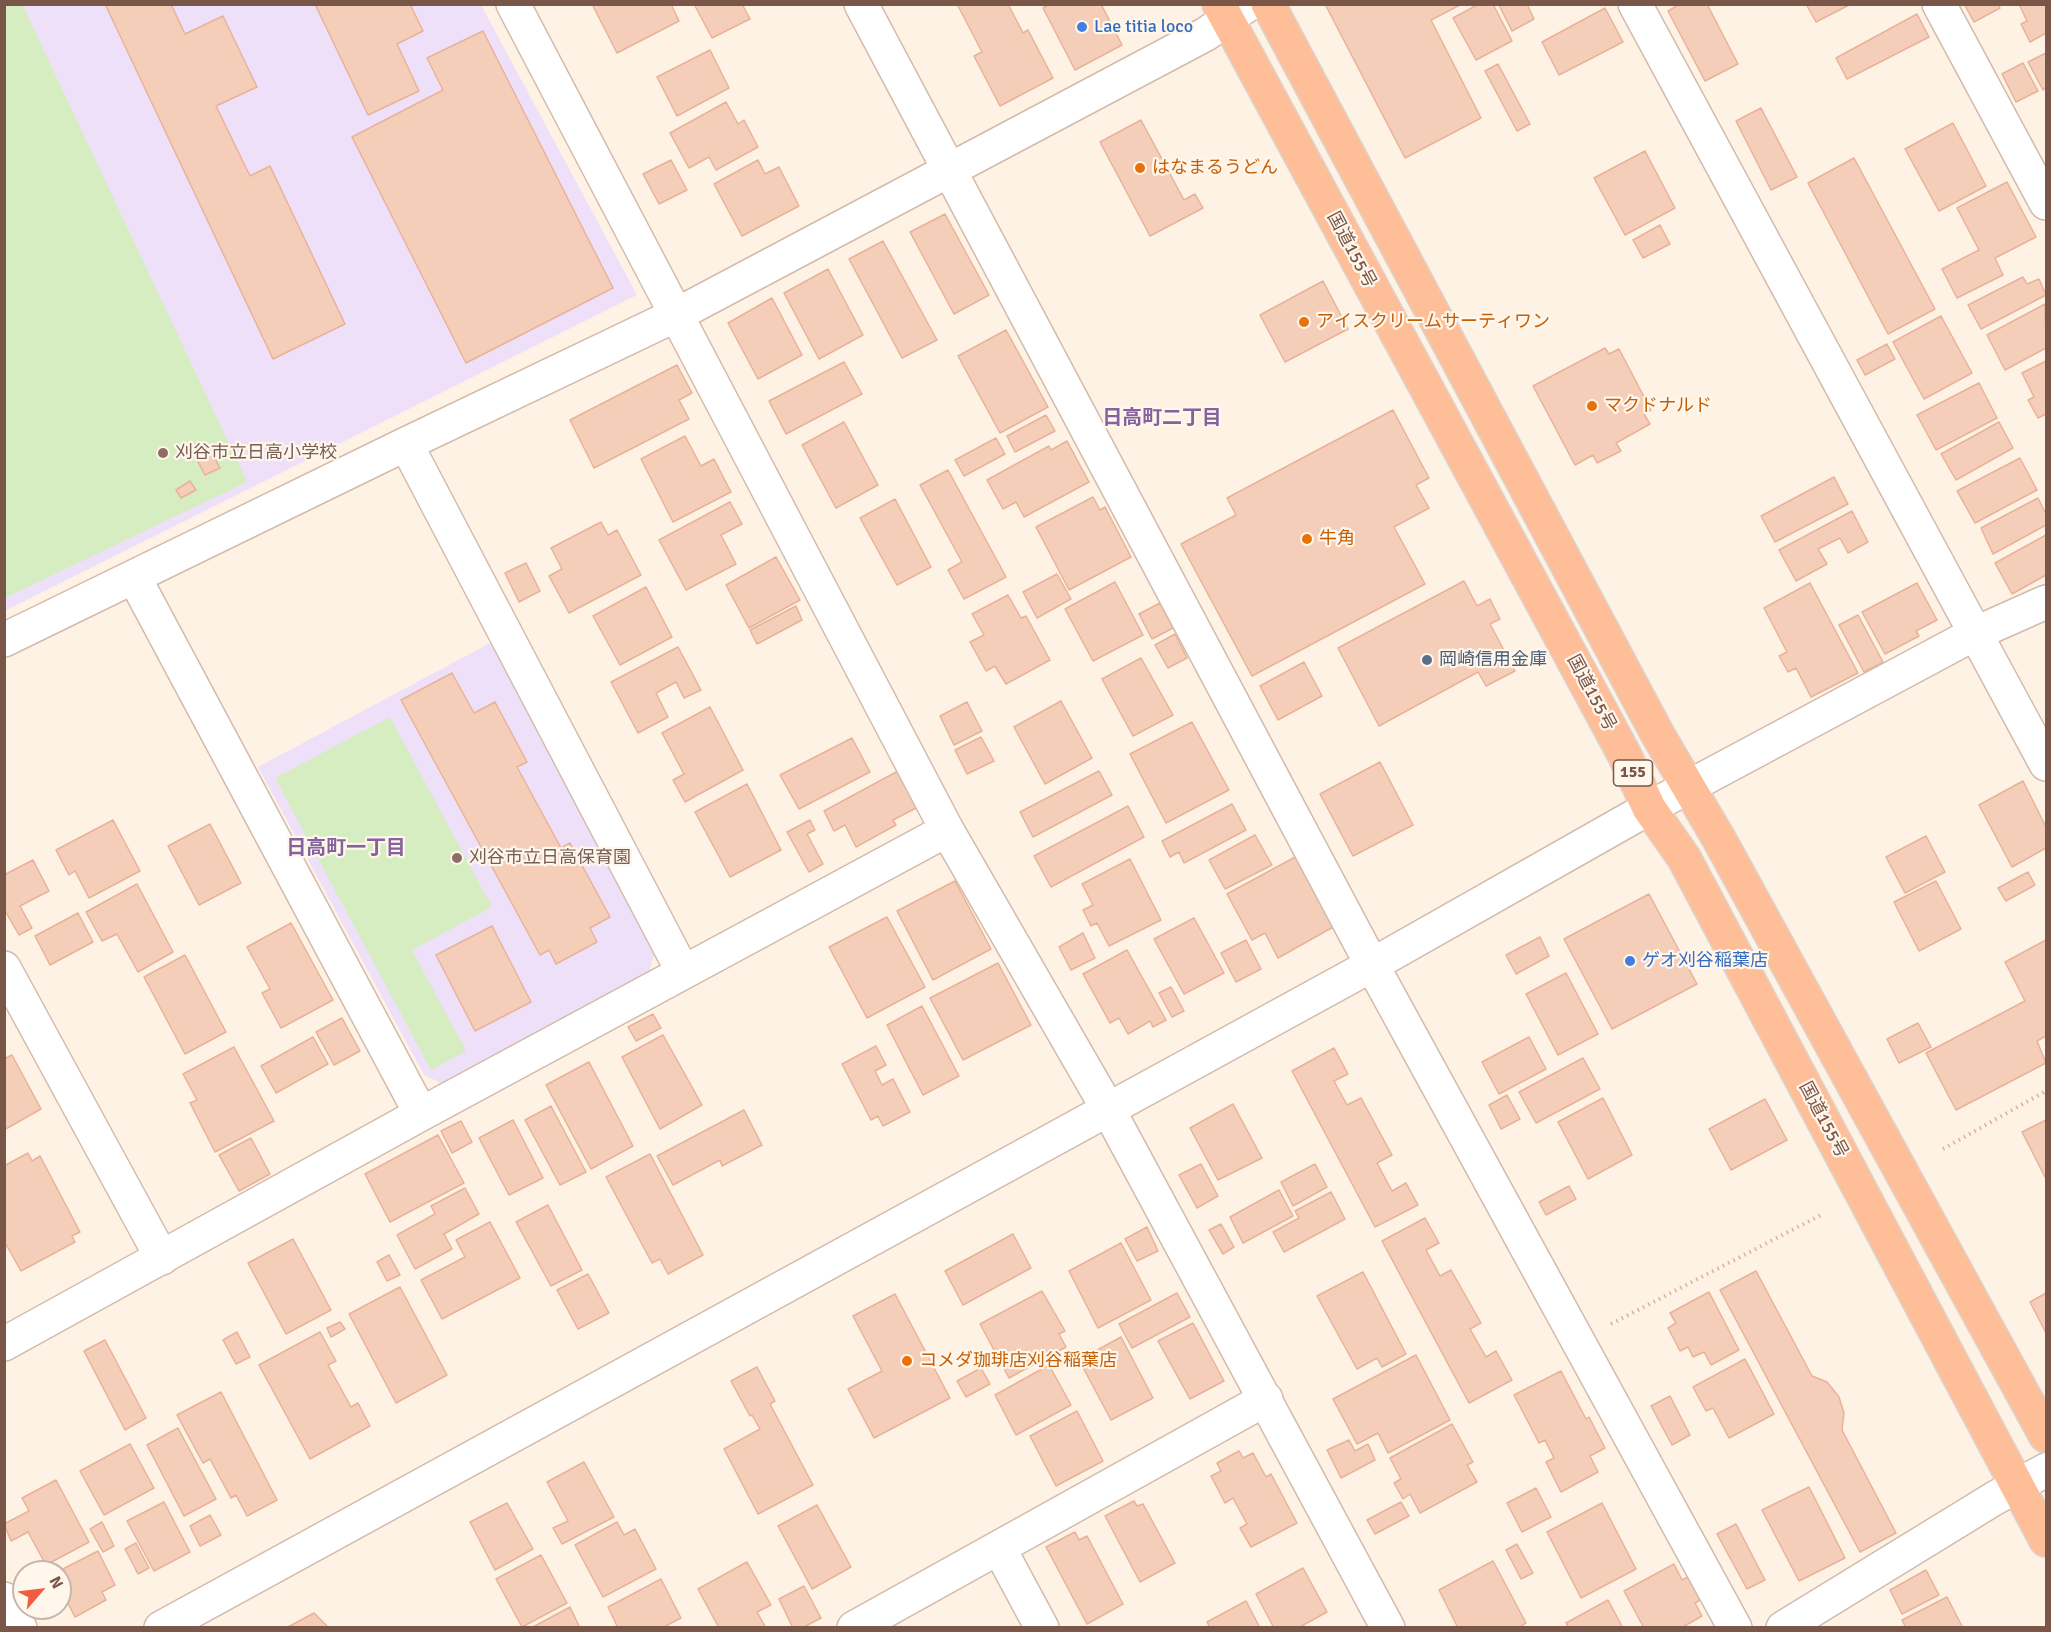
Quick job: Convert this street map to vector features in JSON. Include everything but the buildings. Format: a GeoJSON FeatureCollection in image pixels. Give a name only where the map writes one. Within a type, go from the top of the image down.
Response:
{"type":"FeatureCollection","features":[{"type":"Feature","properties":{"kind":"highway","name":"155"},"geometry":{"type":"LineString","coordinates":[[1268,4],[1686,786],[1725,850],[2046,1436]]}},
{"type":"Feature","properties":{"kind":"highway","name":"国道155号"},"geometry":{"type":"LineString","coordinates":[[1232,10],[1624,754],[1649,808],[1684,858],[2046,1540]]}},
{"type":"Feature","properties":{"kind":"street"},"geometry":{"type":"LineString","coordinates":[[513,4],[678,314],[947,830],[1108,1109],[1388,1628]]}},
{"type":"Feature","properties":{"kind":"street"},"geometry":{"type":"LineString","coordinates":[[861,4],[1372,966],[1735,1628]]}},
{"type":"Feature","properties":{"kind":"street"},"geometry":{"type":"LineString","coordinates":[[1635,4],[2046,764]]}},
{"type":"Feature","properties":{"kind":"street"},"geometry":{"type":"LineString","coordinates":[[1939,4],[2046,203]]}},
{"type":"Feature","properties":{"kind":"street"},"geometry":{"type":"LineString","coordinates":[[4,640],[678,314],[951,171],[1232,10]]}},
{"type":"Feature","properties":{"kind":"street"},"geometry":{"type":"LineString","coordinates":[[406,444],[683,972]]}},
{"type":"Feature","properties":{"kind":"street"},"geometry":{"type":"LineString","coordinates":[[134,577],[421,1114]]}},
{"type":"Feature","properties":{"kind":"street"},"geometry":{"type":"LineString","coordinates":[[162,1628],[1372,966],[1686,786],[1974,634],[2046,602]]}},
{"type":"Feature","properties":{"kind":"street"},"geometry":{"type":"LineString","coordinates":[[4,1344],[421,1114],[947,830]]}},
{"type":"Feature","properties":{"kind":"street"},"geometry":{"type":"LineString","coordinates":[[4,968],[162,1258]]}},
{"type":"Feature","properties":{"kind":"street"},"geometry":{"type":"LineString","coordinates":[[854,1628],[1266,1399]]}},
{"type":"Feature","properties":{"kind":"street"},"geometry":{"type":"LineString","coordinates":[[1783,1628],[2046,1470]]}},
{"type":"Feature","properties":{"kind":"street"},"geometry":{"type":"LineString","coordinates":[[999,1548],[1042,1628]]}},
{"type":"Feature","properties":{"kind":"street"},"geometry":{"type":"LineString","coordinates":[[4,1599],[20,1628]]}},
{"type":"Feature","properties":{"kind":"path"},"geometry":{"type":"LineString","coordinates":[[1943,1149],[2046,1091]]}},
{"type":"Feature","properties":{"kind":"path"},"geometry":{"type":"LineString","coordinates":[[1578,1341],[1821,1215]]}},
{"type":"Feature","properties":{"kind":"shaded area","name":"刈谷市立日高小学校"},"geometry":{"type":"Polygon","coordinates":[[[5,5],[481,5],[637,295],[5,611],[5,5]]]}},
{"type":"Feature","properties":{"kind":"shaded area","name":"刈谷市立日高保育園"},"geometry":{"type":"Polygon","coordinates":[[[490,643],[656,949],[649,972],[443,1084],[424,1075],[258,767],[490,643]]]}},
{"type":"Feature","properties":{"kind":"green space"},"geometry":{"type":"Polygon","coordinates":[[[22,4],[247,482],[5,598],[4,5],[22,4]]]}},
{"type":"Feature","properties":{"kind":"green space"},"geometry":{"type":"Polygon","coordinates":[[[390,717],[492,907],[412,950],[466,1051],[431,1070],[275,778],[390,717]]]}},
{"type":"Feature","properties":{"kind":"place","name":"Lae titia loco"},"geometry":{"type":"Point","coordinates":[1082,27]}},
{"type":"Feature","properties":{"kind":"place","name":"はなまるうどん"},"geometry":{"type":"Point","coordinates":[1140,168]}},
{"type":"Feature","properties":{"kind":"place","name":"アイスクリームサーティワン"},"geometry":{"type":"Point","coordinates":[1304,322]}},
{"type":"Feature","properties":{"kind":"place","name":"マクドナルド"},"geometry":{"type":"Point","coordinates":[1592,406]}},
{"type":"Feature","properties":{"kind":"place","name":"刈谷市立日高小学校"},"geometry":{"type":"Point","coordinates":[163,453]}},
{"type":"Feature","properties":{"kind":"place","name":"牛角"},"geometry":{"type":"Point","coordinates":[1307,539]}},
{"type":"Feature","properties":{"kind":"place","name":"岡崎信用金庫"},"geometry":{"type":"Point","coordinates":[1427,660]}},
{"type":"Feature","properties":{"kind":"place","name":"刈谷市立日高保育園"},"geometry":{"type":"Point","coordinates":[457,858]}},
{"type":"Feature","properties":{"kind":"place","name":"ゲオ刈谷稲葉店"},"geometry":{"type":"Point","coordinates":[1630,961]}},
{"type":"Feature","properties":{"kind":"place","name":"コメダ珈琲店刈谷稲葉店"},"geometry":{"type":"Point","coordinates":[907,1361]}},
{"type":"Feature","properties":{"kind":"district","name":"日高町二丁目"},"geometry":{"type":"Point","coordinates":[1162,419]}},
{"type":"Feature","properties":{"kind":"district","name":"日高町一丁目"},"geometry":{"type":"Point","coordinates":[346,849]}}]}
